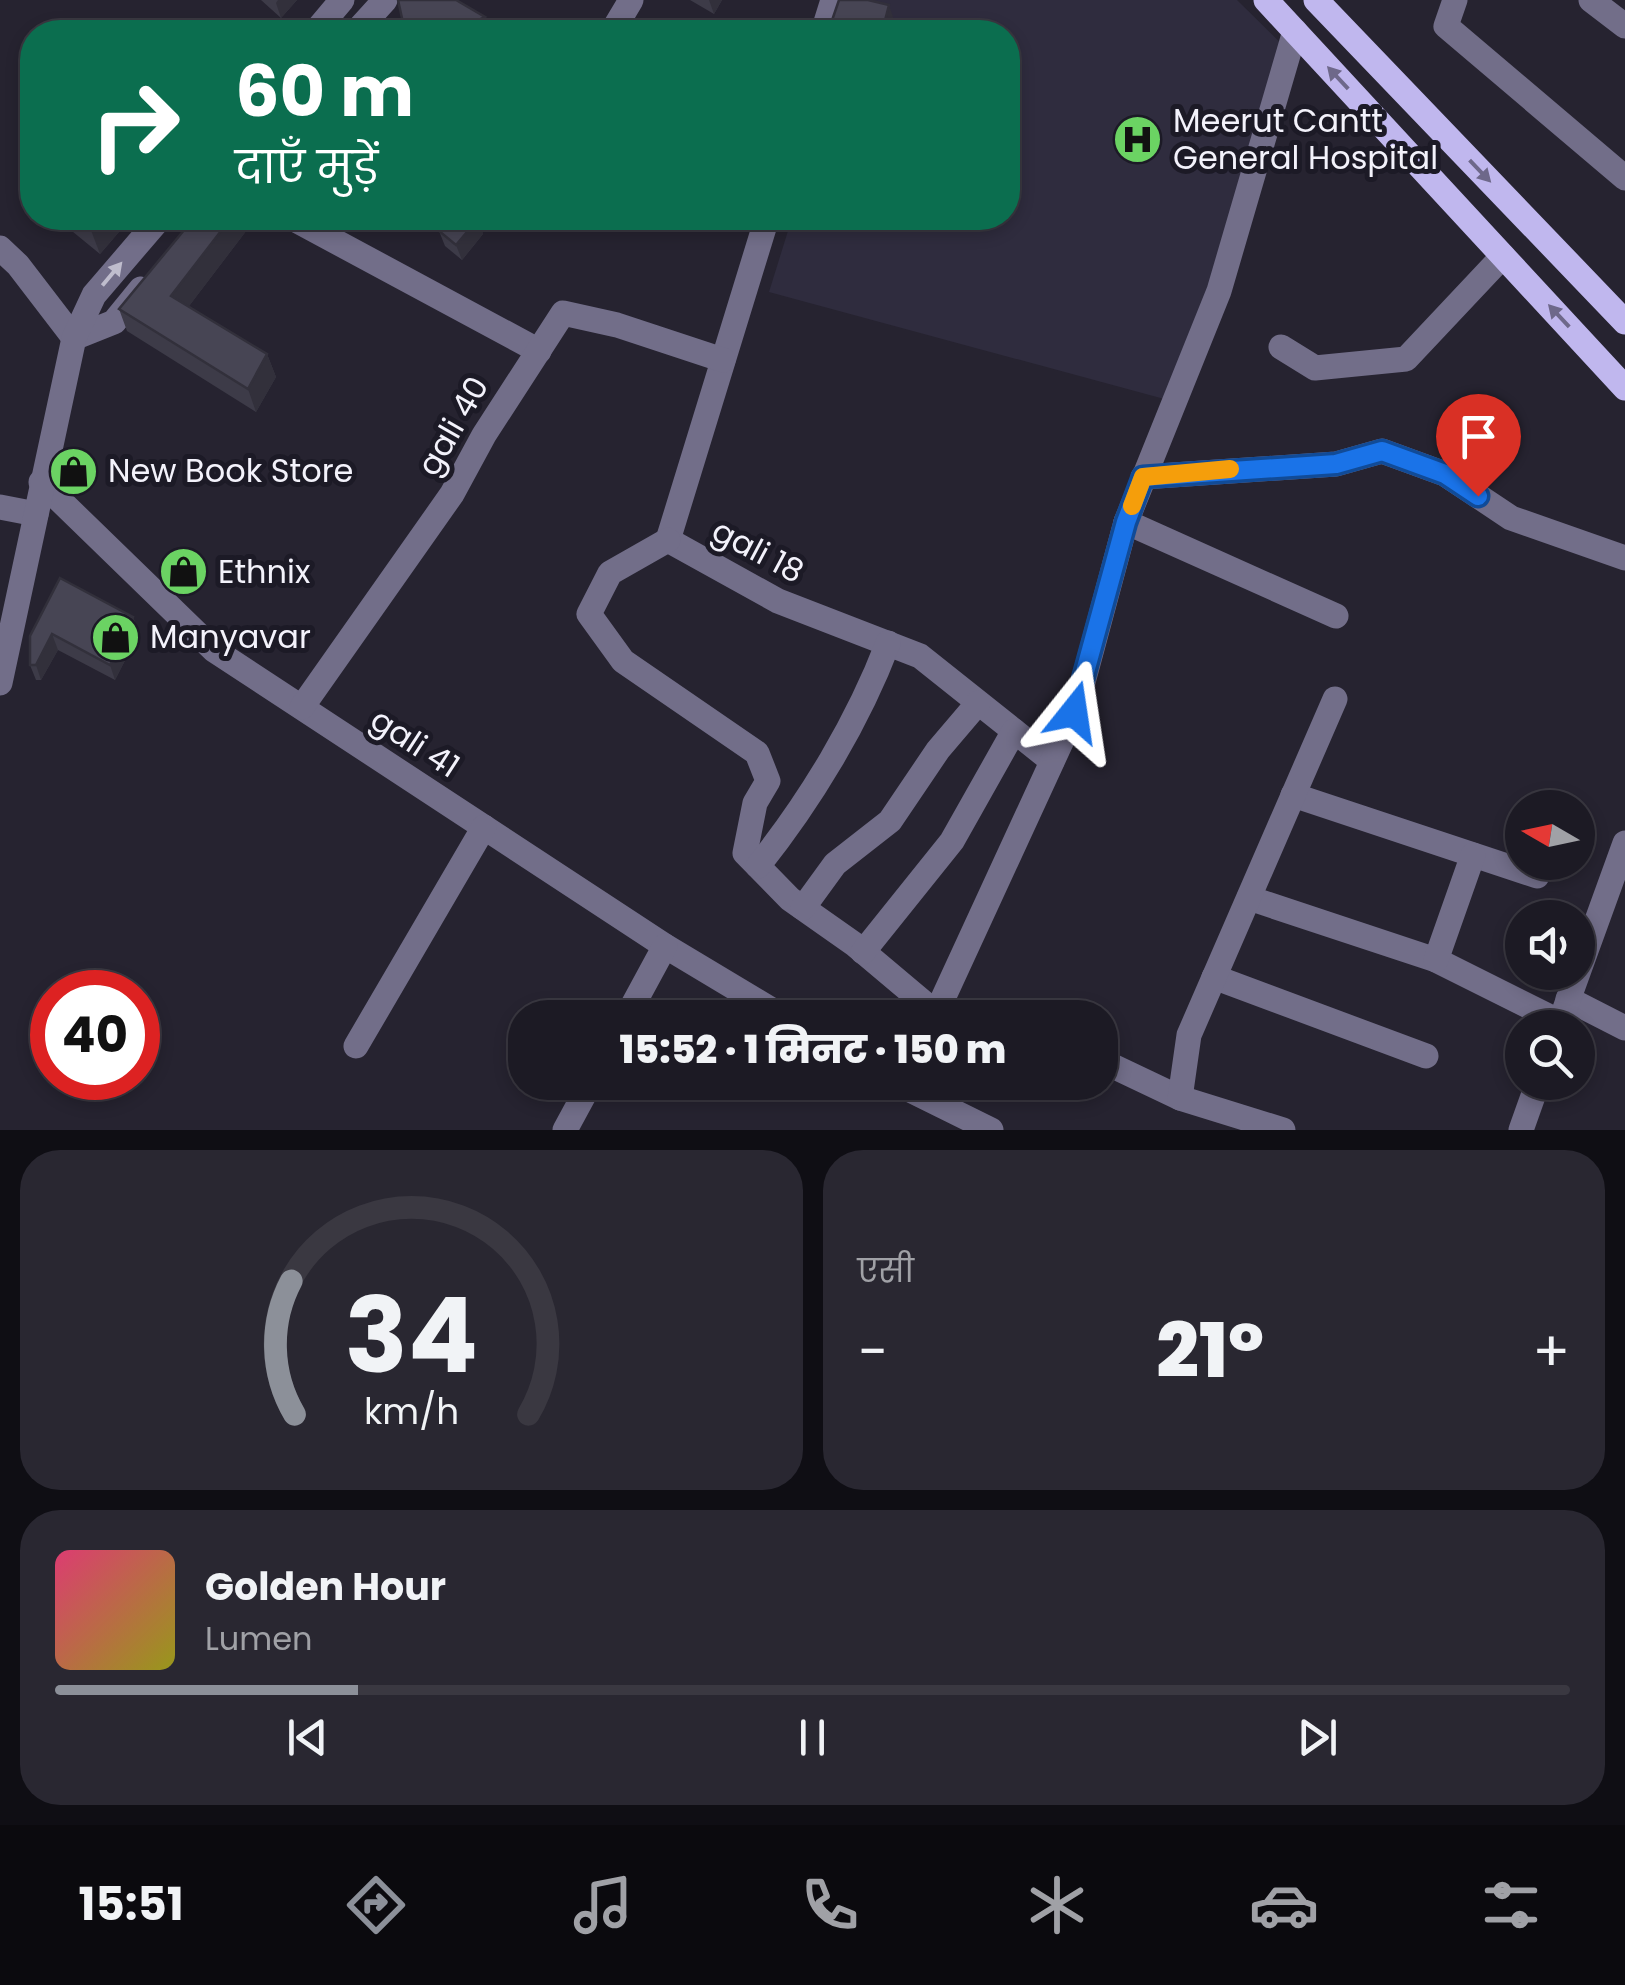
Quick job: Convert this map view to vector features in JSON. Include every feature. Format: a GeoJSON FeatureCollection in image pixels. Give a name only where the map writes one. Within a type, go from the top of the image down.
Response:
{"type":"FeatureCollection","features":[{"type":"Feature","properties":{"kind":"main road"},"geometry":{"type":"LineString","coordinates":[[1266,0],[1625,388]]}},
{"type":"Feature","properties":{"kind":"main road"},"geometry":{"type":"LineString","coordinates":[[1316,0],[1625,322]]}},
{"type":"Feature","properties":{"kind":"street"},"geometry":{"type":"LineString","coordinates":[[366,20],[385,0]]}},
{"type":"Feature","properties":{"kind":"street"},"geometry":{"type":"LineString","coordinates":[[1454,0],[1446,26],[1625,178]]}},
{"type":"Feature","properties":{"kind":"street"},"geometry":{"type":"LineString","coordinates":[[1592,0],[1625,26]]}},
{"type":"Feature","properties":{"kind":"street"},"geometry":{"type":"LineString","coordinates":[[942,1000],[1074,712],[1126,522],[1219,291],[1295,32]]}},
{"type":"Feature","properties":{"kind":"street"},"geometry":{"type":"LineString","coordinates":[[0,683],[74,338],[94,295],[150,230]]}},
{"type":"Feature","properties":{"kind":"street"},"geometry":{"type":"LineString","coordinates":[[314,230],[539,351]]}},
{"type":"Feature","properties":{"kind":"street","name":"gali 18"},"geometry":{"type":"LineString","coordinates":[[762,230],[668,540],[778,601],[920,656],[1052,761]]}},
{"type":"Feature","properties":{"kind":"street"},"geometry":{"type":"LineString","coordinates":[[0,248],[18,264],[74,338]]}},
{"type":"Feature","properties":{"kind":"street"},"geometry":{"type":"LineString","coordinates":[[1281,346],[1315,368],[1406,359],[1504,256]]}},
{"type":"Feature","properties":{"kind":"street"},"geometry":{"type":"LineString","coordinates":[[74,338],[114,322],[162,262]]}},
{"type":"Feature","properties":{"kind":"street","name":"gali 40"},"geometry":{"type":"LineString","coordinates":[[302,708],[452,494],[563,313],[617,325],[723,360]]}},
{"type":"Feature","properties":{"kind":"street"},"geometry":{"type":"LineString","coordinates":[[1143,477],[1336,464],[1382,451],[1445,474],[1511,518],[1625,558]]}},
{"type":"Feature","properties":{"kind":"street","name":"gali 41"},"geometry":{"type":"LineString","coordinates":[[41,482],[214,650],[665,946],[755,1000]]}},
{"type":"Feature","properties":{"kind":"street"},"geometry":{"type":"LineString","coordinates":[[0,508],[36,514]]}},
{"type":"Feature","properties":{"kind":"street"},"geometry":{"type":"LineString","coordinates":[[1126,522],[1336,616]]}},
{"type":"Feature","properties":{"kind":"street"},"geometry":{"type":"LineString","coordinates":[[668,540],[610,572],[589,614],[622,661],[757,754],[768,781],[754,803],[745,854],[803,908],[863,952],[918,1000]]}},
{"type":"Feature","properties":{"kind":"street"},"geometry":{"type":"LineString","coordinates":[[758,866],[792,823],[850,724],[888,644]]}},
{"type":"Feature","properties":{"kind":"street"},"geometry":{"type":"LineString","coordinates":[[1180,1098],[1189,1035],[1335,699]]}},
{"type":"Feature","properties":{"kind":"street"},"geometry":{"type":"LineString","coordinates":[[803,908],[835,864],[890,822],[938,750],[978,702]]}},
{"type":"Feature","properties":{"kind":"street"},"geometry":{"type":"LineString","coordinates":[[863,952],[952,841],[1014,730]]}},
{"type":"Feature","properties":{"kind":"street"},"geometry":{"type":"LineString","coordinates":[[1293,795],[1505,866]]}},
{"type":"Feature","properties":{"kind":"street"},"geometry":{"type":"LineString","coordinates":[[356,1046],[484,827]]}},
{"type":"Feature","properties":{"kind":"street"},"geometry":{"type":"LineString","coordinates":[[1564,1010],[1625,843]]}},
{"type":"Feature","properties":{"kind":"street"},"geometry":{"type":"LineString","coordinates":[[1436,960],[1473,855]]}},
{"type":"Feature","properties":{"kind":"street"},"geometry":{"type":"LineString","coordinates":[[1248,898],[1436,960],[1548,1010]]}},
{"type":"Feature","properties":{"kind":"street"},"geometry":{"type":"LineString","coordinates":[[636,1000],[665,946]]}},
{"type":"Feature","properties":{"kind":"street"},"geometry":{"type":"LineString","coordinates":[[1214,977],[1426,1056]]}},
{"type":"Feature","properties":{"kind":"street"},"geometry":{"type":"LineString","coordinates":[[1595,1022],[1625,1028]]}},
{"type":"Feature","properties":{"kind":"street"},"geometry":{"type":"LineString","coordinates":[[1118,1069],[1180,1098],[1283,1130]]}},
{"type":"Feature","properties":{"kind":"street"},"geometry":{"type":"LineString","coordinates":[[565,1130],[581,1100]]}},
{"type":"Feature","properties":{"kind":"street"},"geometry":{"type":"LineString","coordinates":[[932,1100],[992,1130]]}},
{"type":"Feature","properties":{"kind":"street"},"geometry":{"type":"LineString","coordinates":[[1521,1130],[1532,1100]]}},
{"type":"Feature","properties":{"kind":"shaded area","name":"Meerut Cantt General Hospital"},"geometry":{"type":"Polygon","coordinates":[[[859,0],[1237,0],[1299,61],[1168,400],[769,292],[788,230],[1020,230],[1020,20],[853,20],[859,0]]]}},
{"type":"Feature","properties":{"kind":"building"},"geometry":{"type":"Polygon","coordinates":[[[398,0],[456,0],[485,17],[479,20],[402,20],[398,0]]]}},
{"type":"Feature","properties":{"kind":"building"},"geometry":{"type":"Polygon","coordinates":[[[839,0],[889,5],[885,20],[832,20],[839,0]]]}},
{"type":"Feature","properties":{"kind":"building"},"geometry":{"type":"Polygon","coordinates":[[[184,230],[222,230],[171,296],[267,354],[248,389],[119,309],[184,230]]]}},
{"type":"Feature","properties":{"kind":"building"},"geometry":{"type":"Polygon","coordinates":[[[440,230],[469,230],[456,245],[440,230]]]}},
{"type":"Feature","properties":{"kind":"building"},"geometry":{"type":"Polygon","coordinates":[[[60,578],[133,617],[110,665],[52,634],[36,665],[30,665],[30,636],[60,578]]]}},
{"type":"Feature","properties":{"kind":"slow traffic"},"geometry":{"type":"LineString","coordinates":[[1132,506],[1143,477],[1230,469]]}},
{"type":"Feature","properties":{"kind":"place","name":"Meerut Cantt General Hospital"},"geometry":{"type":"Point","coordinates":[1138,139]}},
{"type":"Feature","properties":{"kind":"place","name":"New Book Store"},"geometry":{"type":"Point","coordinates":[73,471]}},
{"type":"Feature","properties":{"kind":"place","name":"Ethnix"},"geometry":{"type":"Point","coordinates":[183,572]}},
{"type":"Feature","properties":{"kind":"place","name":"Manyavar"},"geometry":{"type":"Point","coordinates":[115,637]}},
{"type":"Feature","properties":{"kind":"route"},"geometry":{"type":"LineString","coordinates":[[1074,712],[1126,522],[1143,477],[1260,465],[1336,464],[1382,451],[1445,474],[1478,496]]}}]}
